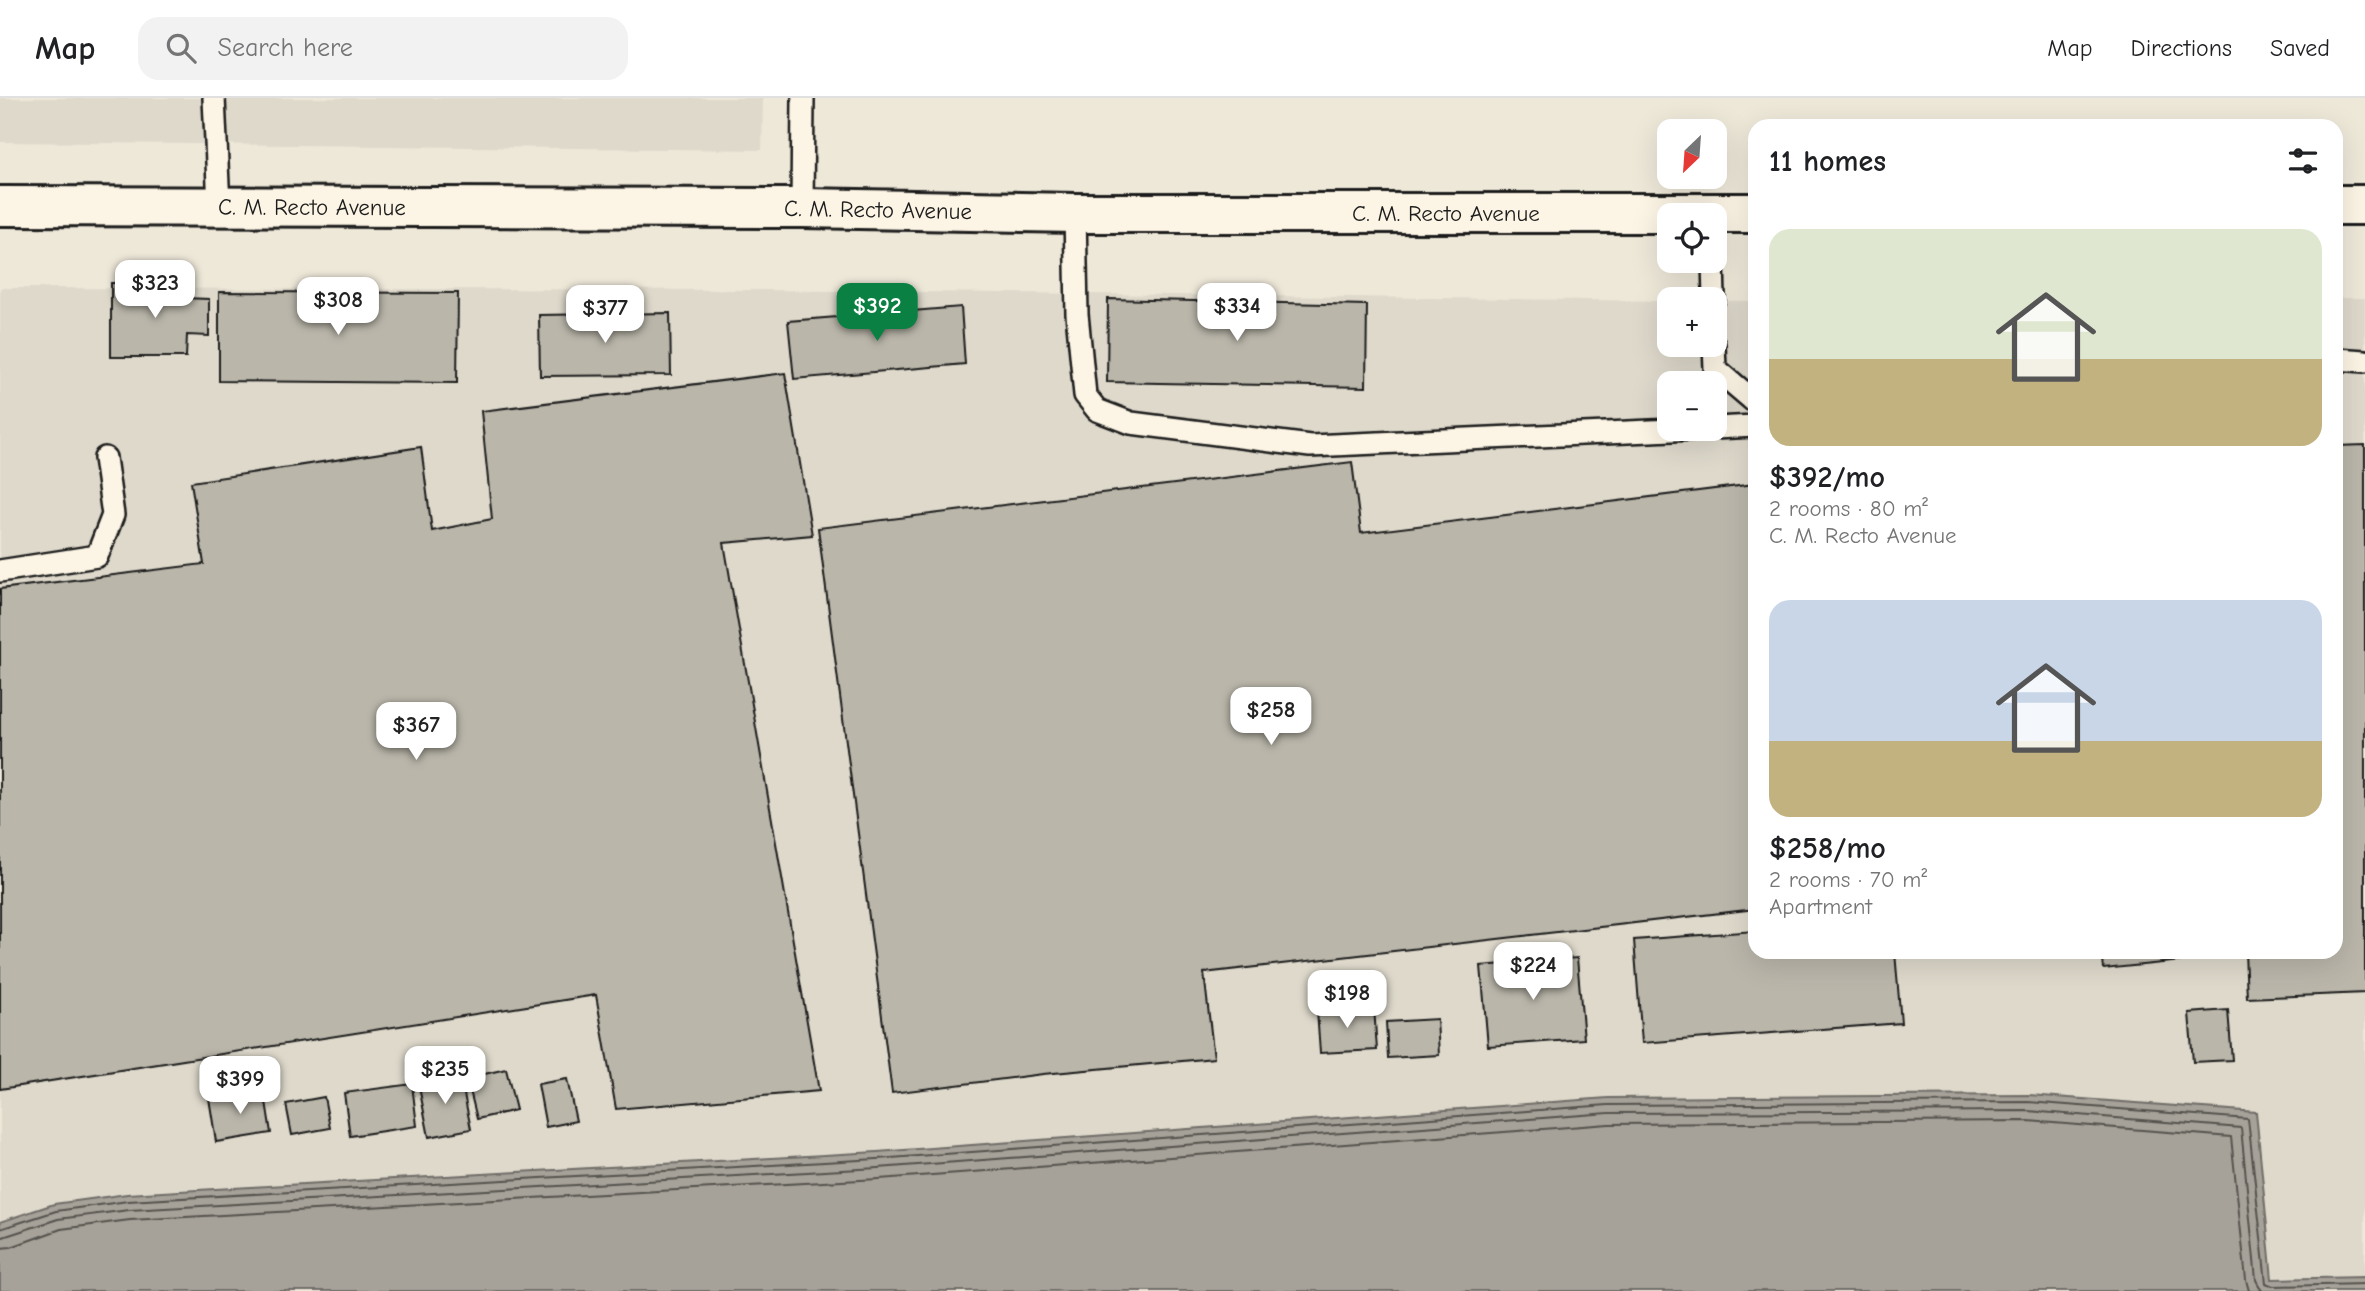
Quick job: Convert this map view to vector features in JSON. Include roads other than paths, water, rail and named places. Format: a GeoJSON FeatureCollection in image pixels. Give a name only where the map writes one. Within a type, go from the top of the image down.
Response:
{"type":"FeatureCollection","features":[{"type":"Feature","properties":{"kind":"highway"},"geometry":{"type":"LineString","coordinates":[[2343,205],[2365,205]]}},
{"type":"Feature","properties":{"kind":"highway","name":"C. M. Recto Avenue"},"geometry":{"type":"LineString","coordinates":[[0,206],[1657,214]]}},
{"type":"Feature","properties":{"kind":"highway","name":"C. M. Recto Avenue"},"geometry":{"type":"LineString","coordinates":[[1727,213],[1748,212]]}},
{"type":"Feature","properties":{"kind":"lane"},"geometry":{"type":"LineString","coordinates":[[214,98],[219,206]]}},
{"type":"Feature","properties":{"kind":"lane"},"geometry":{"type":"LineString","coordinates":[[802,208],[803,98]]}},
{"type":"Feature","properties":{"kind":"lane"},"geometry":{"type":"LineString","coordinates":[[1075,213],[1077,314],[1085,395],[1097,410],[1131,423],[1310,446],[1657,431]]}},
{"type":"Feature","properties":{"kind":"lane"},"geometry":{"type":"LineString","coordinates":[[1715,357],[1715,368],[1748,395]]}},
{"type":"Feature","properties":{"kind":"lane"},"geometry":{"type":"LineString","coordinates":[[2343,359],[2365,361]]}},
{"type":"Feature","properties":{"kind":"lane"},"geometry":{"type":"LineString","coordinates":[[1727,427],[1748,426]]}},
{"type":"Feature","properties":{"kind":"lane"},"geometry":{"type":"LineString","coordinates":[[0,571],[97,556],[113,515],[105,458]]}},
{"type":"Feature","properties":{"kind":"water"},"geometry":{"type":"Polygon","coordinates":[[[2029,1095],[2256,1112],[2272,1279],[2365,1277],[2365,1291],[0,1291],[0,1222],[54,1204],[127,1194],[877,1152],[1608,1098],[2029,1095]]]}}]}
